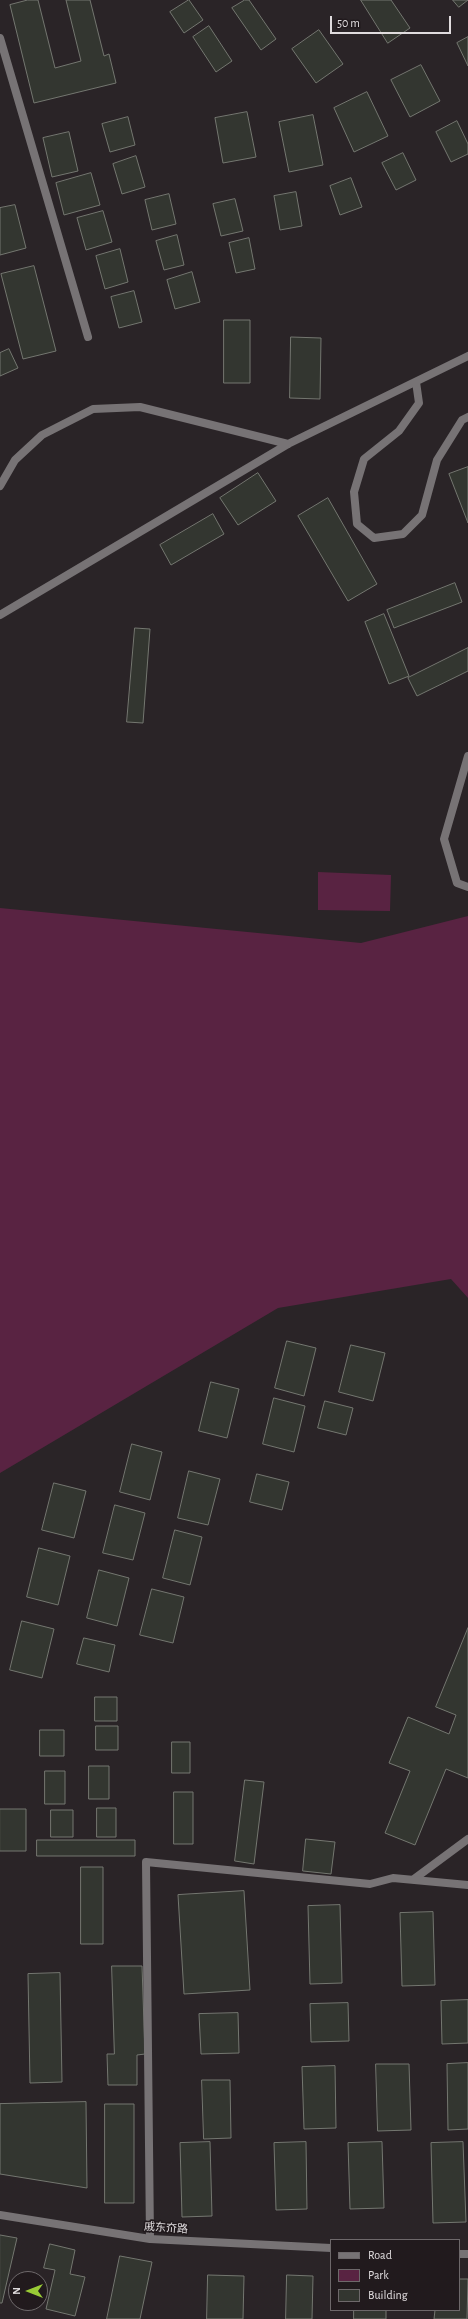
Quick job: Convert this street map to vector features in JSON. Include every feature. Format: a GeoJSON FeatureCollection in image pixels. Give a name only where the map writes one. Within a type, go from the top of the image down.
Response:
{"type":"FeatureCollection","features":[{"type":"Feature","properties":{"kind":"street"},"geometry":{"type":"LineString","coordinates":[[0,38],[88,337]]}},
{"type":"Feature","properties":{"kind":"street"},"geometry":{"type":"LineString","coordinates":[[0,615],[288,444],[468,356]]}},
{"type":"Feature","properties":{"kind":"street"},"geometry":{"type":"LineString","coordinates":[[416,382],[419,403],[399,431],[364,459],[354,492],[357,524],[374,538],[403,534],[422,515],[437,460],[462,420],[468,417]]}},
{"type":"Feature","properties":{"kind":"street"},"geometry":{"type":"LineString","coordinates":[[0,486],[15,460],[42,435],[93,408],[140,407],[288,444]]}},
{"type":"Feature","properties":{"kind":"street"},"geometry":{"type":"LineString","coordinates":[[468,756],[444,839],[457,883],[468,887]]}},
{"type":"Feature","properties":{"kind":"street"},"geometry":{"type":"LineString","coordinates":[[414,1879],[468,1839]]}},
{"type":"Feature","properties":{"kind":"street"},"geometry":{"type":"LineString","coordinates":[[150,2239],[146,1862],[370,1884],[393,1878],[468,1885]]}},
{"type":"Feature","properties":{"kind":"street","name":"戚东夼路"},"geometry":{"type":"LineString","coordinates":[[0,2215],[150,2239],[330,2248]]}},
{"type":"Feature","properties":{"kind":"green space"},"geometry":{"type":"Polygon","coordinates":[[[318,872],[391,875],[390,911],[318,910],[318,872]]]}},
{"type":"Feature","properties":{"kind":"green space"},"geometry":{"type":"Polygon","coordinates":[[[0,908],[361,943],[468,916],[468,1298],[451,1279],[278,1308],[0,1473],[0,908]]]}},
{"type":"Feature","properties":{"kind":"building"},"geometry":{"type":"Polygon","coordinates":[[[28,0],[38,0],[55,68],[81,61],[66,0],[90,0],[104,56],[109,54],[116,83],[34,103],[10,5],[28,0]]]}},
{"type":"Feature","properties":{"kind":"building"},"geometry":{"type":"Polygon","coordinates":[[[189,0],[203,20],[184,33],[170,12],[189,0]]]}},
{"type":"Feature","properties":{"kind":"building"},"geometry":{"type":"Polygon","coordinates":[[[245,0],[249,0],[276,39],[261,50],[232,8],[245,0]]]}},
{"type":"Feature","properties":{"kind":"building"},"geometry":{"type":"Polygon","coordinates":[[[361,0],[391,0],[410,28],[388,43],[361,0]]]}},
{"type":"Feature","properties":{"kind":"building"},"geometry":{"type":"Polygon","coordinates":[[[453,0],[468,0],[459,7],[453,0]]]}},
{"type":"Feature","properties":{"kind":"building"},"geometry":{"type":"Polygon","coordinates":[[[209,26],[232,61],[216,72],[193,37],[209,26]]]}},
{"type":"Feature","properties":{"kind":"building"},"geometry":{"type":"Polygon","coordinates":[[[319,30],[343,64],[316,83],[292,49],[319,30]]]}},
{"type":"Feature","properties":{"kind":"building"},"geometry":{"type":"Polygon","coordinates":[[[468,37],[468,66],[457,43],[468,37]]]}},
{"type":"Feature","properties":{"kind":"building"},"geometry":{"type":"Polygon","coordinates":[[[421,65],[440,101],[410,117],[391,80],[421,65]]]}},
{"type":"Feature","properties":{"kind":"building"},"geometry":{"type":"Polygon","coordinates":[[[367,92],[388,136],[354,152],[334,108],[367,92]]]}},
{"type":"Feature","properties":{"kind":"building"},"geometry":{"type":"Polygon","coordinates":[[[247,112],[256,157],[223,163],[215,118],[247,112]]]}},
{"type":"Feature","properties":{"kind":"building"},"geometry":{"type":"Polygon","coordinates":[[[313,115],[323,165],[289,172],[279,122],[313,115]]]}},
{"type":"Feature","properties":{"kind":"building"},"geometry":{"type":"Polygon","coordinates":[[[128,117],[135,145],[110,152],[102,124],[128,117]]]}},
{"type":"Feature","properties":{"kind":"building"},"geometry":{"type":"Polygon","coordinates":[[[457,121],[468,144],[468,154],[451,162],[436,132],[457,121]]]}},
{"type":"Feature","properties":{"kind":"building"},"geometry":{"type":"Polygon","coordinates":[[[69,132],[78,171],[52,177],[43,138],[69,132]]]}},
{"type":"Feature","properties":{"kind":"building"},"geometry":{"type":"Polygon","coordinates":[[[403,153],[416,180],[396,190],[382,163],[403,153]]]}},
{"type":"Feature","properties":{"kind":"building"},"geometry":{"type":"Polygon","coordinates":[[[136,156],[145,187],[122,194],[113,164],[136,156]]]}},
{"type":"Feature","properties":{"kind":"building"},"geometry":{"type":"Polygon","coordinates":[[[91,173],[100,205],[64,215],[56,183],[91,173]]]}},
{"type":"Feature","properties":{"kind":"building"},"geometry":{"type":"Polygon","coordinates":[[[351,178],[362,207],[340,215],[330,186],[351,178]]]}},
{"type":"Feature","properties":{"kind":"building"},"geometry":{"type":"Polygon","coordinates":[[[296,192],[302,226],[280,230],[274,196],[296,192]]]}},
{"type":"Feature","properties":{"kind":"building"},"geometry":{"type":"Polygon","coordinates":[[[169,194],[176,224],[152,230],[145,200],[169,194]]]}},
{"type":"Feature","properties":{"kind":"building"},"geometry":{"type":"Polygon","coordinates":[[[235,199],[243,231],[221,236],[213,204],[235,199]]]}},
{"type":"Feature","properties":{"kind":"building"},"geometry":{"type":"Polygon","coordinates":[[[15,205],[26,248],[0,255],[0,208],[15,205]]]}},
{"type":"Feature","properties":{"kind":"building"},"geometry":{"type":"Polygon","coordinates":[[[103,211],[112,242],[86,250],[77,218],[103,211]]]}},
{"type":"Feature","properties":{"kind":"building"},"geometry":{"type":"Polygon","coordinates":[[[177,235],[184,265],[164,270],[156,241],[177,235]]]}},
{"type":"Feature","properties":{"kind":"building"},"geometry":{"type":"Polygon","coordinates":[[[249,238],[255,269],[236,273],[229,243],[249,238]]]}},
{"type":"Feature","properties":{"kind":"building"},"geometry":{"type":"Polygon","coordinates":[[[120,249],[128,282],[105,289],[96,256],[120,249]]]}},
{"type":"Feature","properties":{"kind":"building"},"geometry":{"type":"Polygon","coordinates":[[[34,266],[56,351],[23,359],[1,274],[34,266]]]}},
{"type":"Feature","properties":{"kind":"building"},"geometry":{"type":"Polygon","coordinates":[[[192,272],[200,302],[175,309],[167,280],[192,272]]]}},
{"type":"Feature","properties":{"kind":"building"},"geometry":{"type":"Polygon","coordinates":[[[134,291],[142,322],[119,328],[111,297],[134,291]]]}},
{"type":"Feature","properties":{"kind":"building"},"geometry":{"type":"Polygon","coordinates":[[[224,320],[250,320],[250,383],[224,383],[224,320]]]}},
{"type":"Feature","properties":{"kind":"building"},"geometry":{"type":"Polygon","coordinates":[[[291,337],[321,338],[320,399],[290,398],[291,337]]]}},
{"type":"Feature","properties":{"kind":"building"},"geometry":{"type":"Polygon","coordinates":[[[9,349],[18,368],[0,376],[0,353],[9,349]]]}},
{"type":"Feature","properties":{"kind":"building"},"geometry":{"type":"Polygon","coordinates":[[[468,467],[468,523],[449,474],[468,467]]]}},
{"type":"Feature","properties":{"kind":"building"},"geometry":{"type":"Polygon","coordinates":[[[258,473],[276,501],[238,525],[220,498],[258,473]]]}},
{"type":"Feature","properties":{"kind":"building"},"geometry":{"type":"Polygon","coordinates":[[[328,498],[377,584],[348,601],[298,516],[328,498]]]}},
{"type":"Feature","properties":{"kind":"building"},"geometry":{"type":"Polygon","coordinates":[[[213,514],[224,534],[171,565],[160,545],[213,514]]]}},
{"type":"Feature","properties":{"kind":"building"},"geometry":{"type":"Polygon","coordinates":[[[455,583],[462,602],[394,628],[387,610],[455,583]]]}},
{"type":"Feature","properties":{"kind":"building"},"geometry":{"type":"Polygon","coordinates":[[[384,614],[409,676],[389,684],[365,622],[384,614]]]}},
{"type":"Feature","properties":{"kind":"building"},"geometry":{"type":"Polygon","coordinates":[[[135,628],[150,629],[143,723],[127,722],[135,628]]]}},
{"type":"Feature","properties":{"kind":"building"},"geometry":{"type":"Polygon","coordinates":[[[468,648],[468,671],[417,696],[408,678],[468,648]]]}},
{"type":"Feature","properties":{"kind":"building"},"geometry":{"type":"Polygon","coordinates":[[[287,1341],[316,1348],[304,1396],[275,1388],[287,1341]]]}},
{"type":"Feature","properties":{"kind":"building"},"geometry":{"type":"Polygon","coordinates":[[[351,1345],[385,1353],[373,1401],[339,1392],[351,1345]]]}},
{"type":"Feature","properties":{"kind":"building"},"geometry":{"type":"Polygon","coordinates":[[[211,1382],[239,1389],[227,1438],[199,1431],[211,1382]]]}},
{"type":"Feature","properties":{"kind":"building"},"geometry":{"type":"Polygon","coordinates":[[[274,1398],[305,1406],[294,1452],[263,1444],[274,1398]]]}},
{"type":"Feature","properties":{"kind":"building"},"geometry":{"type":"Polygon","coordinates":[[[325,1401],[353,1408],[346,1435],[318,1428],[325,1401]]]}},
{"type":"Feature","properties":{"kind":"building"},"geometry":{"type":"Polygon","coordinates":[[[132,1444],[162,1452],[150,1500],[120,1492],[132,1444]]]}},
{"type":"Feature","properties":{"kind":"building"},"geometry":{"type":"Polygon","coordinates":[[[189,1471],[220,1479],[208,1525],[178,1518],[189,1471]]]}},
{"type":"Feature","properties":{"kind":"building"},"geometry":{"type":"Polygon","coordinates":[[[257,1474],[289,1482],[282,1510],[250,1502],[257,1474]]]}},
{"type":"Feature","properties":{"kind":"building"},"geometry":{"type":"Polygon","coordinates":[[[54,1483],[86,1491],[74,1538],[42,1530],[54,1483]]]}},
{"type":"Feature","properties":{"kind":"building"},"geometry":{"type":"Polygon","coordinates":[[[115,1505],[145,1513],[133,1560],[103,1553],[115,1505]]]}},
{"type":"Feature","properties":{"kind":"building"},"geometry":{"type":"Polygon","coordinates":[[[175,1530],[202,1537],[190,1585],[163,1578],[175,1530]]]}},
{"type":"Feature","properties":{"kind":"building"},"geometry":{"type":"Polygon","coordinates":[[[39,1548],[70,1556],[58,1605],[27,1597],[39,1548]]]}},
{"type":"Feature","properties":{"kind":"building"},"geometry":{"type":"Polygon","coordinates":[[[99,1570],[129,1578],[117,1626],[87,1618],[99,1570]]]}},
{"type":"Feature","properties":{"kind":"building"},"geometry":{"type":"Polygon","coordinates":[[[152,1589],[184,1597],[173,1643],[140,1635],[152,1589]]]}},
{"type":"Feature","properties":{"kind":"building"},"geometry":{"type":"Polygon","coordinates":[[[22,1621],[54,1629],[42,1678],[10,1670],[22,1621]]]}},
{"type":"Feature","properties":{"kind":"building"},"geometry":{"type":"Polygon","coordinates":[[[468,1628],[468,1778],[446,1769],[415,1845],[385,1833],[410,1771],[389,1763],[408,1717],[449,1734],[456,1715],[436,1707],[468,1628]]]}},
{"type":"Feature","properties":{"kind":"building"},"geometry":{"type":"Polygon","coordinates":[[[84,1638],[115,1645],[109,1672],[77,1664],[84,1638]]]}},
{"type":"Feature","properties":{"kind":"building"},"geometry":{"type":"Polygon","coordinates":[[[95,1697],[117,1697],[117,1721],[95,1721],[95,1697]]]}},
{"type":"Feature","properties":{"kind":"building"},"geometry":{"type":"Polygon","coordinates":[[[96,1726],[118,1726],[118,1750],[96,1750],[96,1726]]]}},
{"type":"Feature","properties":{"kind":"building"},"geometry":{"type":"Polygon","coordinates":[[[40,1730],[64,1730],[64,1756],[40,1756],[40,1730]]]}},
{"type":"Feature","properties":{"kind":"building"},"geometry":{"type":"Polygon","coordinates":[[[172,1742],[190,1742],[190,1773],[172,1773],[172,1742]]]}},
{"type":"Feature","properties":{"kind":"building"},"geometry":{"type":"Polygon","coordinates":[[[89,1766],[109,1766],[109,1799],[89,1799],[89,1766]]]}},
{"type":"Feature","properties":{"kind":"building"},"geometry":{"type":"Polygon","coordinates":[[[45,1771],[65,1771],[65,1804],[45,1804],[45,1771]]]}},
{"type":"Feature","properties":{"kind":"building"},"geometry":{"type":"Polygon","coordinates":[[[245,1780],[264,1782],[254,1864],[235,1861],[245,1780]]]}},
{"type":"Feature","properties":{"kind":"building"},"geometry":{"type":"Polygon","coordinates":[[[174,1792],[193,1792],[193,1844],[174,1844],[174,1792]]]}},
{"type":"Feature","properties":{"kind":"building"},"geometry":{"type":"Polygon","coordinates":[[[97,1808],[116,1808],[116,1837],[97,1837],[97,1808]]]}},
{"type":"Feature","properties":{"kind":"building"},"geometry":{"type":"Polygon","coordinates":[[[0,1809],[26,1809],[26,1851],[0,1851],[0,1809]]]}},
{"type":"Feature","properties":{"kind":"building"},"geometry":{"type":"Polygon","coordinates":[[[51,1810],[73,1810],[73,1837],[51,1837],[51,1810]]]}},
{"type":"Feature","properties":{"kind":"building"},"geometry":{"type":"Polygon","coordinates":[[[306,1839],[335,1842],[331,1874],[303,1871],[306,1839]]]}},
{"type":"Feature","properties":{"kind":"building"},"geometry":{"type":"Polygon","coordinates":[[[37,1840],[135,1840],[135,1856],[37,1856],[37,1840]]]}},
{"type":"Feature","properties":{"kind":"building"},"geometry":{"type":"Polygon","coordinates":[[[81,1867],[103,1867],[103,1944],[81,1944],[81,1867]]]}},
{"type":"Feature","properties":{"kind":"building"},"geometry":{"type":"Polygon","coordinates":[[[244,1891],[250,1990],[184,1994],[178,1895],[244,1891]]]}},
{"type":"Feature","properties":{"kind":"building"},"geometry":{"type":"Polygon","coordinates":[[[340,1905],[342,1983],[310,1984],[308,1906],[340,1905]]]}},
{"type":"Feature","properties":{"kind":"building"},"geometry":{"type":"Polygon","coordinates":[[[433,1912],[435,1985],[402,1986],[400,1913],[433,1912]]]}},
{"type":"Feature","properties":{"kind":"building"},"geometry":{"type":"Polygon","coordinates":[[[112,1966],[142,1966],[145,2054],[137,2055],[137,2085],[108,2085],[107,2054],[114,2054],[112,1966]]]}},
{"type":"Feature","properties":{"kind":"building"},"geometry":{"type":"Polygon","coordinates":[[[60,1973],[62,2082],[30,2083],[28,1974],[60,1973]]]}},
{"type":"Feature","properties":{"kind":"building"},"geometry":{"type":"Polygon","coordinates":[[[468,2000],[468,2043],[442,2044],[441,2001],[468,2000]]]}},
{"type":"Feature","properties":{"kind":"building"},"geometry":{"type":"Polygon","coordinates":[[[348,2003],[349,2041],[311,2042],[310,2004],[348,2003]]]}},
{"type":"Feature","properties":{"kind":"building"},"geometry":{"type":"Polygon","coordinates":[[[238,2013],[239,2053],[201,2054],[199,2014],[238,2013]]]}},
{"type":"Feature","properties":{"kind":"building"},"geometry":{"type":"Polygon","coordinates":[[[468,2063],[468,2129],[448,2130],[447,2064],[468,2063]]]}},
{"type":"Feature","properties":{"kind":"building"},"geometry":{"type":"Polygon","coordinates":[[[376,2064],[409,2064],[411,2130],[378,2131],[376,2064]]]}},
{"type":"Feature","properties":{"kind":"building"},"geometry":{"type":"Polygon","coordinates":[[[335,2066],[336,2128],[304,2129],[302,2067],[335,2066]]]}},
{"type":"Feature","properties":{"kind":"building"},"geometry":{"type":"Polygon","coordinates":[[[202,2080],[230,2080],[231,2138],[204,2139],[202,2080]]]}},
{"type":"Feature","properties":{"kind":"building"},"geometry":{"type":"Polygon","coordinates":[[[86,2102],[87,2188],[0,2174],[0,2104],[86,2102]]]}},
{"type":"Feature","properties":{"kind":"building"},"geometry":{"type":"Polygon","coordinates":[[[105,2104],[134,2104],[134,2203],[105,2203],[105,2104]]]}},
{"type":"Feature","properties":{"kind":"building"},"geometry":{"type":"Polygon","coordinates":[[[210,2142],[212,2216],[182,2217],[180,2143],[210,2142]]]}},
{"type":"Feature","properties":{"kind":"building"},"geometry":{"type":"Polygon","coordinates":[[[306,2142],[307,2209],[276,2210],[274,2143],[306,2142]]]}},
{"type":"Feature","properties":{"kind":"building"},"geometry":{"type":"Polygon","coordinates":[[[382,2142],[384,2208],[350,2209],[348,2143],[382,2142]]]}},
{"type":"Feature","properties":{"kind":"building"},"geometry":{"type":"Polygon","coordinates":[[[463,2142],[466,2222],[433,2223],[431,2143],[463,2142]]]}},
{"type":"Feature","properties":{"kind":"building"},"geometry":{"type":"Polygon","coordinates":[[[0,2235],[17,2238],[9,2271],[8,2271],[2,2303],[0,2303],[0,2235]]]}},
{"type":"Feature","properties":{"kind":"building"},"geometry":{"type":"Polygon","coordinates":[[[50,2244],[75,2250],[70,2274],[85,2277],[75,2316],[48,2309],[48,2300],[55,2270],[44,2268],[50,2244]]]}},
{"type":"Feature","properties":{"kind":"building"},"geometry":{"type":"Polygon","coordinates":[[[120,2256],[152,2262],[140,2319],[107,2319],[120,2256]]]}},
{"type":"Feature","properties":{"kind":"building"},"geometry":{"type":"Polygon","coordinates":[[[208,2275],[244,2276],[243,2319],[207,2319],[208,2275]]]}},
{"type":"Feature","properties":{"kind":"building"},"geometry":{"type":"Polygon","coordinates":[[[287,2275],[313,2276],[312,2319],[286,2319],[287,2275]]]}},
{"type":"Feature","properties":{"kind":"building"},"geometry":{"type":"Polygon","coordinates":[[[460,2279],[468,2279],[467,2319],[434,2319],[435,2311],[460,2311],[460,2279]]]}},
{"type":"Feature","properties":{"kind":"building"},"geometry":{"type":"Polygon","coordinates":[[[354,2311],[386,2311],[386,2319],[354,2319],[354,2311]]]}}]}
